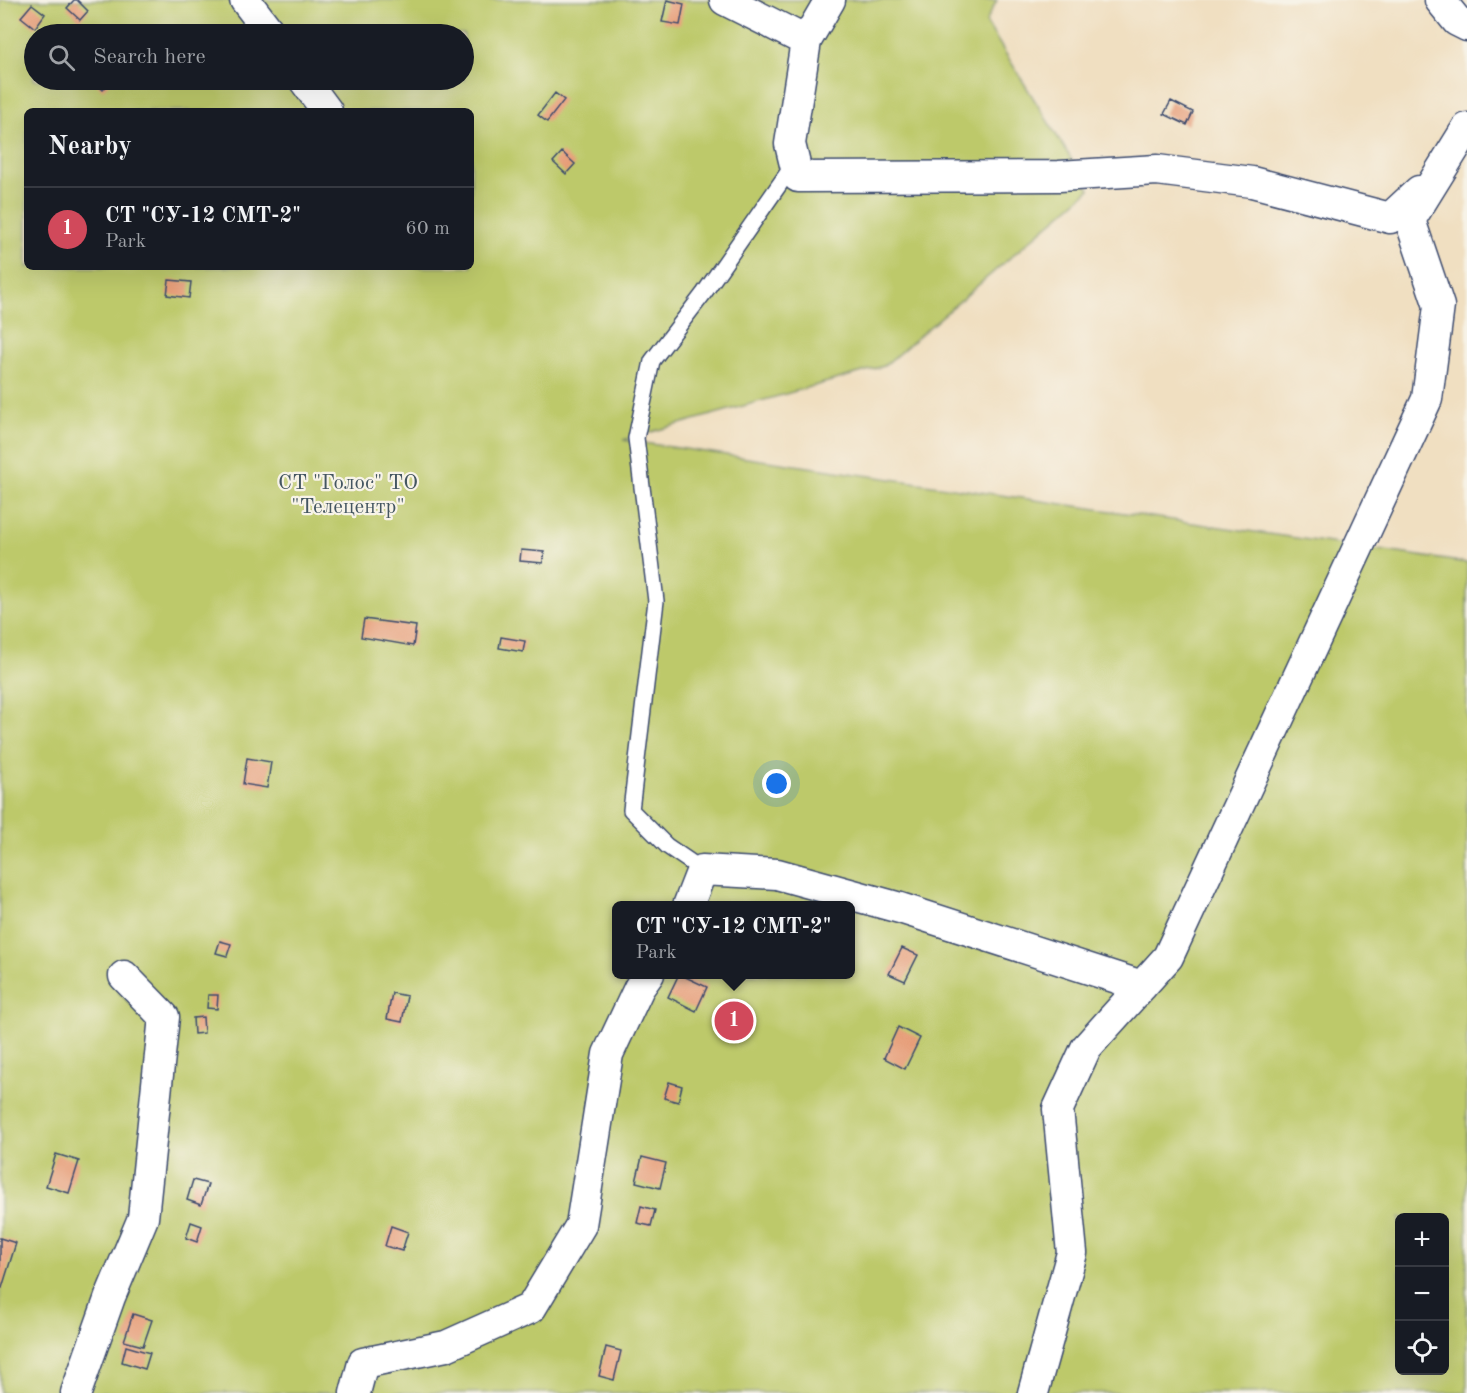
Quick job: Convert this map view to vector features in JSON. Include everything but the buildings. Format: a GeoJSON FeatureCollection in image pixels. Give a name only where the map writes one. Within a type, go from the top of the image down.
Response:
{"type":"FeatureCollection","features":[{"type":"Feature","properties":{"kind":"street"},"geometry":{"type":"LineString","coordinates":[[245,0],[263,24]]}},
{"type":"Feature","properties":{"kind":"street"},"geometry":{"type":"LineString","coordinates":[[725,0],[806,41]]}},
{"type":"Feature","properties":{"kind":"street"},"geometry":{"type":"LineString","coordinates":[[830,0],[806,41],[790,144],[798,177],[1059,176],[1157,170],[1252,182],[1390,218],[1436,175]]}},
{"type":"Feature","properties":{"kind":"street"},"geometry":{"type":"LineString","coordinates":[[1440,0],[1456,21],[1467,26]]}},
{"type":"Feature","properties":{"kind":"street"},"geometry":{"type":"LineString","coordinates":[[311,90],[325,108]]}},
{"type":"Feature","properties":{"kind":"street"},"geometry":{"type":"LineString","coordinates":[[1033,1393],[1072,1253],[1058,1109],[1086,1048],[1168,957],[1426,399],[1439,306],[1410,219],[1467,128]]}},
{"type":"Feature","properties":{"kind":"street"},"geometry":{"type":"LineString","coordinates":[[690,901],[702,870],[777,874],[900,908],[1142,986]]}},
{"type":"Feature","properties":{"kind":"street"},"geometry":{"type":"LineString","coordinates":[[76,1393],[110,1297],[143,1218],[164,1017],[124,976]]}},
{"type":"Feature","properties":{"kind":"street"},"geometry":{"type":"LineString","coordinates":[[355,1393],[363,1363],[446,1347],[531,1308],[581,1225],[608,1054],[639,988],[646,979]]}},
{"type":"Feature","properties":{"kind":"lane"},"geometry":{"type":"LineString","coordinates":[[702,870],[667,846],[631,810],[656,601],[636,438],[652,361],[705,293],[795,163]]}},
{"type":"Feature","properties":{"kind":"green space","name":"СТ \"Голос\" ТО \"Телецентр\""},"geometry":{"type":"Polygon","coordinates":[[[0,0],[997,0],[986,22],[1090,189],[884,366],[623,440],[1467,563],[1467,1393],[0,1393],[0,0]]]}},
{"type":"Feature","properties":{"kind":"place","name":"СТ \"СУ-12 СМТ-2\""},"geometry":{"type":"Point","coordinates":[734,1021]}}]}
